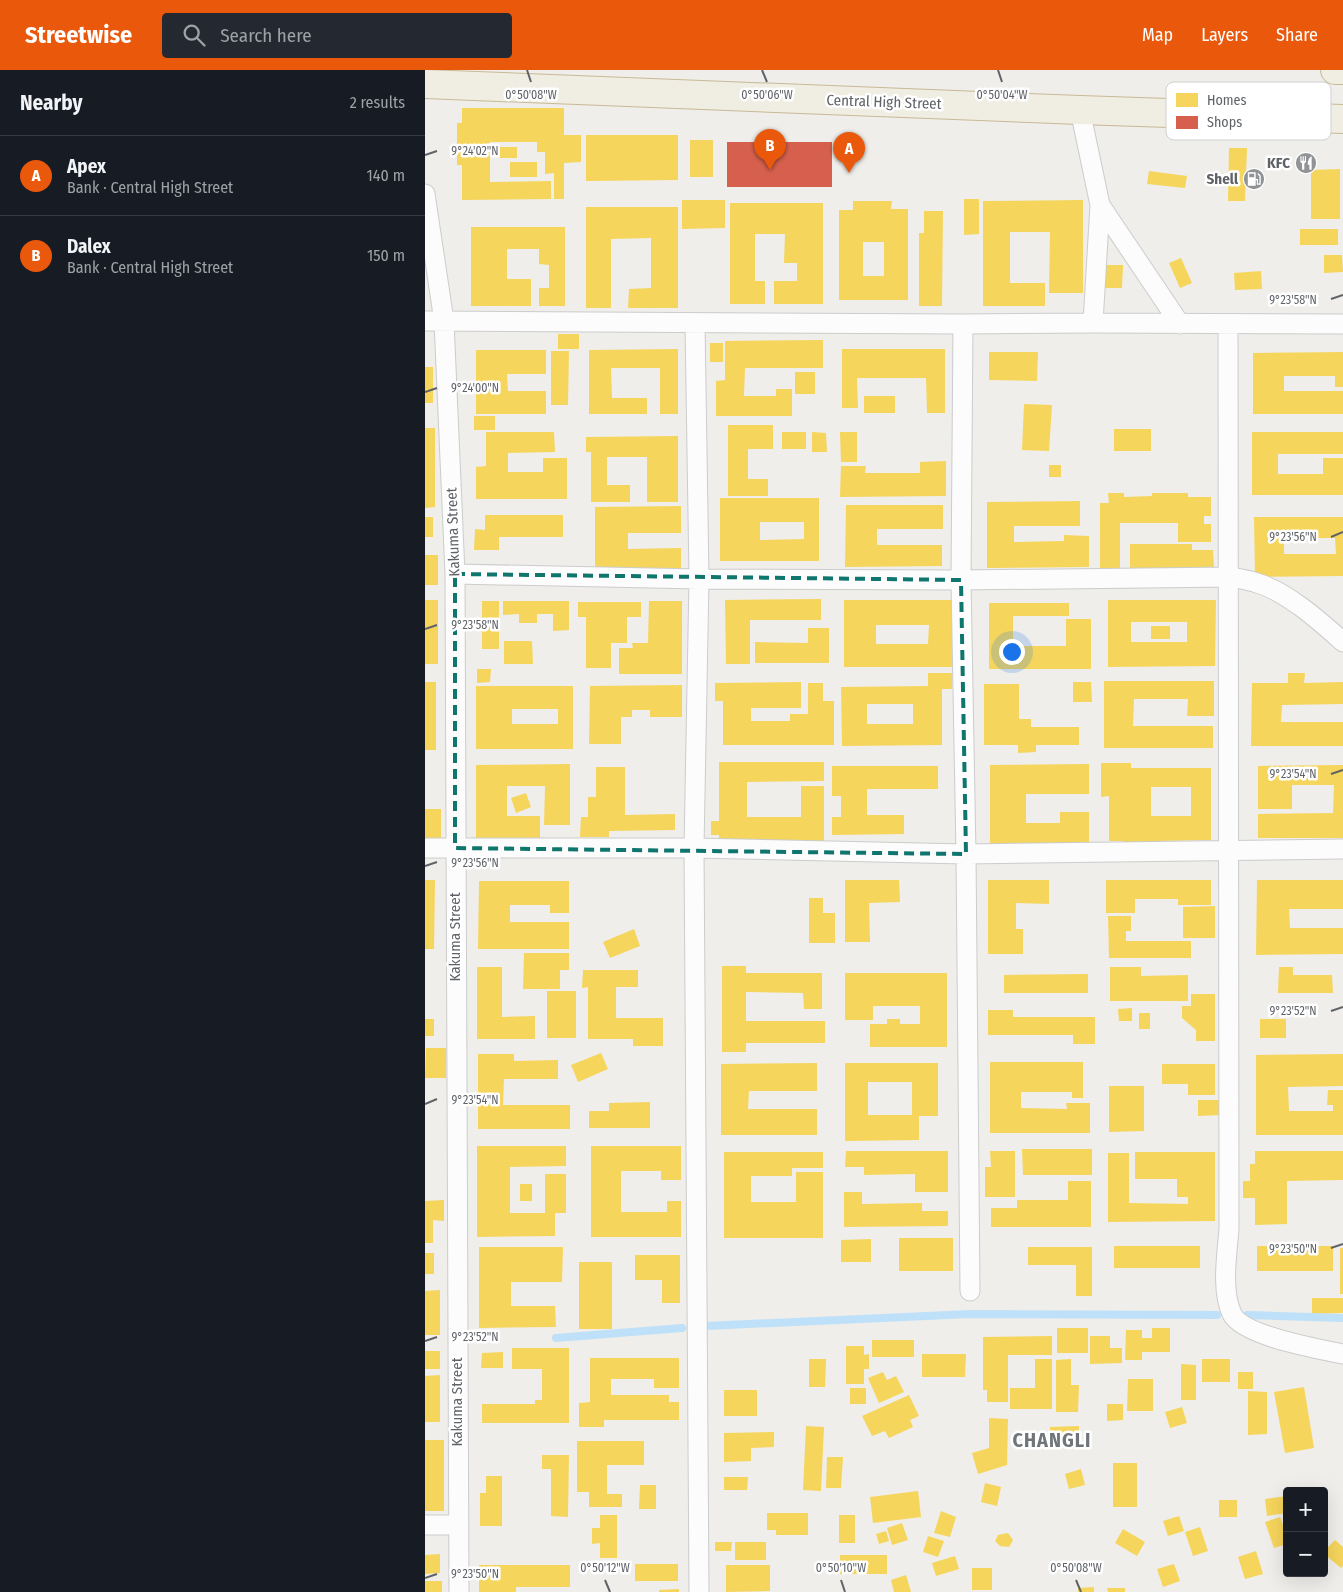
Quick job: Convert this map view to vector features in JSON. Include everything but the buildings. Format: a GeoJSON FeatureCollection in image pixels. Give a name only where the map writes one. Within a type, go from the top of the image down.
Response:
{"type":"FeatureCollection","features":[{"type":"Feature","properties":{"kind":"highway"},"geometry":{"type":"LineString","coordinates":[[1335,70],[1343,70]]}},
{"type":"Feature","properties":{"kind":"highway","name":"Central High Street"},"geometry":{"type":"LineString","coordinates":[[425,84],[1166,113]]}},
{"type":"Feature","properties":{"kind":"street"},"geometry":{"type":"LineString","coordinates":[[1080,110],[1100,205],[1093,323]]}},
{"type":"Feature","properties":{"kind":"street","name":"Kakuma Street"},"geometry":{"type":"LineString","coordinates":[[425,194],[444,321],[455,574],[459,1592]]}},
{"type":"Feature","properties":{"kind":"street"},"geometry":{"type":"LineString","coordinates":[[1100,205],[1180,324]]}},
{"type":"Feature","properties":{"kind":"street"},"geometry":{"type":"LineString","coordinates":[[425,321],[1343,324]]}},
{"type":"Feature","properties":{"kind":"street"},"geometry":{"type":"LineString","coordinates":[[695,323],[699,579],[694,848],[699,1592]]}},
{"type":"Feature","properties":{"kind":"street"},"geometry":{"type":"LineString","coordinates":[[963,324],[961,580],[966,854],[970,1292]]}},
{"type":"Feature","properties":{"kind":"street"},"geometry":{"type":"LineString","coordinates":[[1228,324],[1231,578],[1231,850],[1229,1229],[1226,1280],[1229,1304],[1233,1316],[1244,1326],[1280,1340],[1343,1354]]}},
{"type":"Feature","properties":{"kind":"street"},"geometry":{"type":"LineString","coordinates":[[455,574],[699,579],[1231,578],[1258,583],[1280,592],[1321,622],[1343,642]]}},
{"type":"Feature","properties":{"kind":"street"},"geometry":{"type":"LineString","coordinates":[[425,848],[694,848],[966,854],[1343,849]]}},
{"type":"Feature","properties":{"kind":"street"},"geometry":{"type":"LineString","coordinates":[[425,1525],[458,1525]]}},
{"type":"Feature","properties":{"kind":"highlighted area"},"geometry":{"type":"Polygon","coordinates":[[[455,574],[961,580],[966,854],[455,848],[455,574]]]}},
{"type":"Feature","properties":{"kind":"waterway"},"geometry":{"type":"LineString","coordinates":[[706,1326],[970,1314],[1217,1315]]}},
{"type":"Feature","properties":{"kind":"waterway"},"geometry":{"type":"LineString","coordinates":[[1247,1315],[1343,1318]]}},
{"type":"Feature","properties":{"kind":"waterway"},"geometry":{"type":"LineString","coordinates":[[556,1338],[682,1328]]}},
{"type":"Feature","properties":{"kind":"place","name":"KFC"},"geometry":{"type":"Point","coordinates":[1306,163]}},
{"type":"Feature","properties":{"kind":"place","name":"Dalex"},"geometry":{"type":"Point","coordinates":[770,170]}},
{"type":"Feature","properties":{"kind":"place","name":"Apex"},"geometry":{"type":"Point","coordinates":[849,173]}},
{"type":"Feature","properties":{"kind":"place","name":"Shell"},"geometry":{"type":"Point","coordinates":[1254,179]}},
{"type":"Feature","properties":{"kind":"district","name":"CHANGLI"},"geometry":{"type":"Point","coordinates":[1052,1440]}}]}
